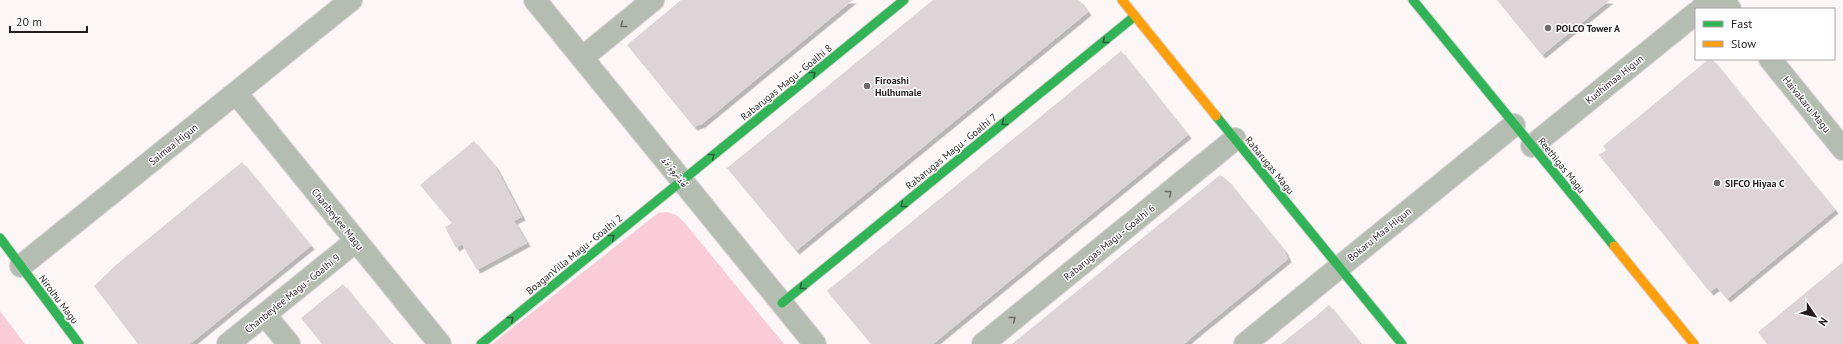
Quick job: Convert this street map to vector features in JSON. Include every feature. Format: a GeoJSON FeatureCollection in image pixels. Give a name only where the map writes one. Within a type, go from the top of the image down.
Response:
{"type":"FeatureCollection","features":[{"type":"Feature","properties":{"kind":"street","name":"Saimaa Higun"},"geometry":{"type":"LineString","coordinates":[[21,266],[351,0]]}},
{"type":"Feature","properties":{"kind":"street","name":"ބޯގަންވިލާ މަގު"},"geometry":{"type":"LineString","coordinates":[[535,0],[815,344]]}},
{"type":"Feature","properties":{"kind":"street"},"geometry":{"type":"LineString","coordinates":[[582,58],[653,0]]}},
{"type":"Feature","properties":{"kind":"street","name":"Rabarugas Magu - Goalhi 8"},"geometry":{"type":"LineString","coordinates":[[682,180],[904,0]]}},
{"type":"Feature","properties":{"kind":"street","name":"Rabarugas Magu"},"geometry":{"type":"LineString","coordinates":[[1122,0],[1402,344]]}},
{"type":"Feature","properties":{"kind":"street","name":"Reethigas Magu"},"geometry":{"type":"LineString","coordinates":[[1413,0],[1694,344]]}},
{"type":"Feature","properties":{"kind":"street"},"geometry":{"type":"LineString","coordinates":[[1702,8],[1712,0]]}},
{"type":"Feature","properties":{"kind":"street"},"geometry":{"type":"LineString","coordinates":[[1722,0],[1729,8]]}},
{"type":"Feature","properties":{"kind":"street","name":"Kudhimaa Higun"},"geometry":{"type":"LineString","coordinates":[[1532,146],[1695,14]]}},
{"type":"Feature","properties":{"kind":"street","name":"Rabarugas Magu - Goalhi 7"},"geometry":{"type":"LineString","coordinates":[[782,303],[1135,16]]}},
{"type":"Feature","properties":{"kind":"street","name":"Haivakaru Magu"},"geometry":{"type":"LineString","coordinates":[[1771,60],[1843,149]]}},
{"type":"Feature","properties":{"kind":"street","name":"Chanbeylee Magu"},"geometry":{"type":"LineString","coordinates":[[236,93],[440,344]]}},
{"type":"Feature","properties":{"kind":"street","name":"Bokaru Maa Higun"},"geometry":{"type":"LineString","coordinates":[[1244,344],[1514,125]]}},
{"type":"Feature","properties":{"kind":"street","name":"Rabarugas Magu - Goalhi 6"},"geometry":{"type":"LineString","coordinates":[[983,344],[1235,139]]}},
{"type":"Feature","properties":{"kind":"street","name":"BoaganVilla Magu - Goalhi 2"},"geometry":{"type":"LineString","coordinates":[[481,344],[682,180]]}},
{"type":"Feature","properties":{"kind":"street"},"geometry":{"type":"LineString","coordinates":[[0,238],[21,266]]}},
{"type":"Feature","properties":{"kind":"street","name":"Chanbeylee Magu - Goalhi 9"},"geometry":{"type":"LineString","coordinates":[[228,344],[356,241]]}},
{"type":"Feature","properties":{"kind":"street","name":"Nirolhu Magu"},"geometry":{"type":"LineString","coordinates":[[21,266],[79,344]]}},
{"type":"Feature","properties":{"kind":"street"},"geometry":{"type":"LineString","coordinates":[[265,315],[289,344]]}},
{"type":"Feature","properties":{"kind":"shaded area"},"geometry":{"type":"Polygon","coordinates":[[[667,212],[676,215],[683,221],[784,344],[492,344],[658,213],[667,212]]]}},
{"type":"Feature","properties":{"kind":"shaded area"},"geometry":{"type":"Polygon","coordinates":[[[0,311],[25,344],[0,344],[0,311]]]}},
{"type":"Feature","properties":{"kind":"building"},"geometry":{"type":"Polygon","coordinates":[[[681,0],[853,0],[702,124],[694,127],[627,45],[681,0]]]}},
{"type":"Feature","properties":{"kind":"building"},"geometry":{"type":"Polygon","coordinates":[[[933,0],[1079,0],[1088,12],[796,251],[727,168],[933,0]]]}},
{"type":"Feature","properties":{"kind":"building","name":"POLCO Tower A"},"geometry":{"type":"Polygon","coordinates":[[[1497,0],[1610,0],[1542,55],[1497,0]]]}},
{"type":"Feature","properties":{"kind":"building"},"geometry":{"type":"Polygon","coordinates":[[[1121,51],[1188,135],[933,344],[871,344],[827,291],[1121,51]]]}},
{"type":"Feature","properties":{"kind":"building","name":"SIFCO Hiyaa C"},"geometry":{"type":"Polygon","coordinates":[[[1708,60],[1713,60],[1835,210],[1727,299],[1717,287],[1710,292],[1599,155],[1606,150],[1603,146],[1708,60]]]}},
{"type":"Feature","properties":{"kind":"building"},"geometry":{"type":"Polygon","coordinates":[[[474,141],[495,166],[522,217],[514,221],[527,243],[477,270],[462,244],[456,248],[445,227],[452,223],[420,185],[474,141]]]}},
{"type":"Feature","properties":{"kind":"building"},"geometry":{"type":"Polygon","coordinates":[[[242,162],[311,246],[190,344],[138,344],[94,286],[116,265],[242,162]]]}},
{"type":"Feature","properties":{"kind":"building"},"geometry":{"type":"Polygon","coordinates":[[[1220,175],[1227,180],[1284,250],[1288,259],[1184,344],[1012,344],[1220,175]]]}},
{"type":"Feature","properties":{"kind":"building"},"geometry":{"type":"Polygon","coordinates":[[[1843,262],[1843,344],[1767,344],[1758,332],[1843,262]]]}},
{"type":"Feature","properties":{"kind":"building"},"geometry":{"type":"Polygon","coordinates":[[[343,284],[392,344],[322,344],[301,318],[343,284]]]}},
{"type":"Feature","properties":{"kind":"building"},"geometry":{"type":"Polygon","coordinates":[[[1329,305],[1361,344],[1281,344],[1315,317],[1329,305]]]}},
{"type":"Feature","properties":{"kind":"traffic: fast"},"geometry":{"type":"LineString","coordinates":[[481,344],[904,0]]}},
{"type":"Feature","properties":{"kind":"traffic: fast"},"geometry":{"type":"LineString","coordinates":[[1413,0],[1614,246]]}},
{"type":"Feature","properties":{"kind":"traffic: fast"},"geometry":{"type":"LineString","coordinates":[[782,303],[1135,16]]}},
{"type":"Feature","properties":{"kind":"traffic: fast"},"geometry":{"type":"LineString","coordinates":[[1216,116],[1402,344]]}},
{"type":"Feature","properties":{"kind":"traffic: fast"},"geometry":{"type":"LineString","coordinates":[[0,238],[79,344]]}},
{"type":"Feature","properties":{"kind":"traffic: slow"},"geometry":{"type":"LineString","coordinates":[[1122,0],[1216,116]]}},
{"type":"Feature","properties":{"kind":"traffic: slow"},"geometry":{"type":"LineString","coordinates":[[1614,246],[1694,344]]}},
{"type":"Feature","properties":{"kind":"place","name":"POLCO Tower A"},"geometry":{"type":"Point","coordinates":[1548,28]}},
{"type":"Feature","properties":{"kind":"place","name":"Firoashi Hulhumale"},"geometry":{"type":"Point","coordinates":[867,86]}},
{"type":"Feature","properties":{"kind":"place","name":"SIFCO Hiyaa C"},"geometry":{"type":"Point","coordinates":[1717,183]}}]}
